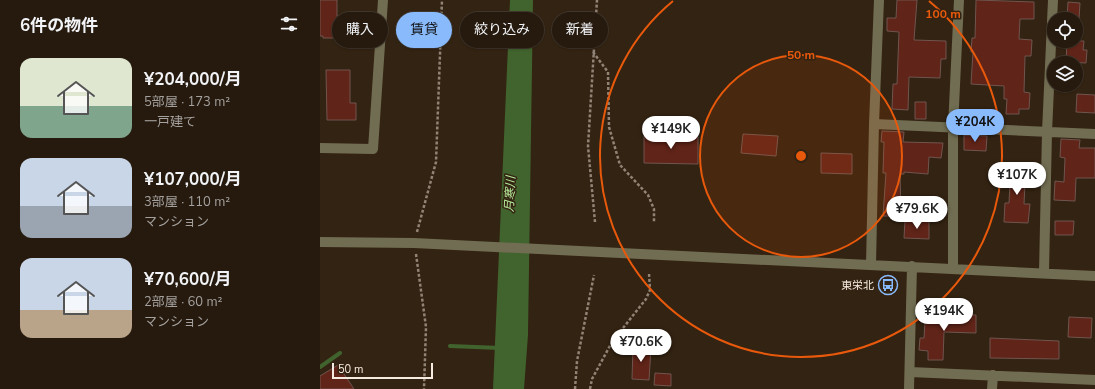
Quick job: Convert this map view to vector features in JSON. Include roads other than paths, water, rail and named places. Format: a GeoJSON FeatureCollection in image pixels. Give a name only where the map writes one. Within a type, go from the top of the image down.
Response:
{"type":"FeatureCollection","features":[{"type":"Feature","properties":{"kind":"street"},"geometry":{"type":"LineString","coordinates":[[320,148],[373,149],[383,0]]}},
{"type":"Feature","properties":{"kind":"street"},"geometry":{"type":"LineString","coordinates":[[871,265],[874,124],[879,0]]}},
{"type":"Feature","properties":{"kind":"street"},"geometry":{"type":"LineString","coordinates":[[953,267],[953,128],[959,0]]}},
{"type":"Feature","properties":{"kind":"street"},"geometry":{"type":"LineString","coordinates":[[1044,272],[1047,132],[1053,0]]}},
{"type":"Feature","properties":{"kind":"street"},"geometry":{"type":"LineString","coordinates":[[874,124],[1095,134]]}},
{"type":"Feature","properties":{"kind":"street"},"geometry":{"type":"LineString","coordinates":[[320,242],[440,244],[572,252],[871,265],[953,267],[1095,276]]}},
{"type":"Feature","properties":{"kind":"street"},"geometry":{"type":"LineString","coordinates":[[909,389],[912,266]]}},
{"type":"Feature","properties":{"kind":"street"},"geometry":{"type":"LineString","coordinates":[[910,372],[1095,380]]}},
{"type":"Feature","properties":{"kind":"street"},"geometry":{"type":"LineString","coordinates":[[992,389],[993,375]]}},
{"type":"Feature","properties":{"kind":"street"},"geometry":{"type":"LineString","coordinates":[[1059,378],[1059,389]]}},
{"type":"Feature","properties":{"kind":"water"},"geometry":{"type":"Polygon","coordinates":[[[510,0],[533,0],[533,12],[509,12],[510,0]]]}},
{"type":"Feature","properties":{"kind":"water","name":"月寒川"},"geometry":{"type":"Polygon","coordinates":[[[508,48],[532,48],[528,335],[524,389],[493,389],[508,48]]]}},
{"type":"Feature","properties":{"kind":"waterway"},"geometry":{"type":"LineString","coordinates":[[450,346],[500,348]]}},
{"type":"Feature","properties":{"kind":"waterway"},"geometry":{"type":"LineString","coordinates":[[320,367],[340,353]]}},
{"type":"Feature","properties":{"kind":"place","name":"東栄北"},"geometry":{"type":"Point","coordinates":[888,285]}}]}
